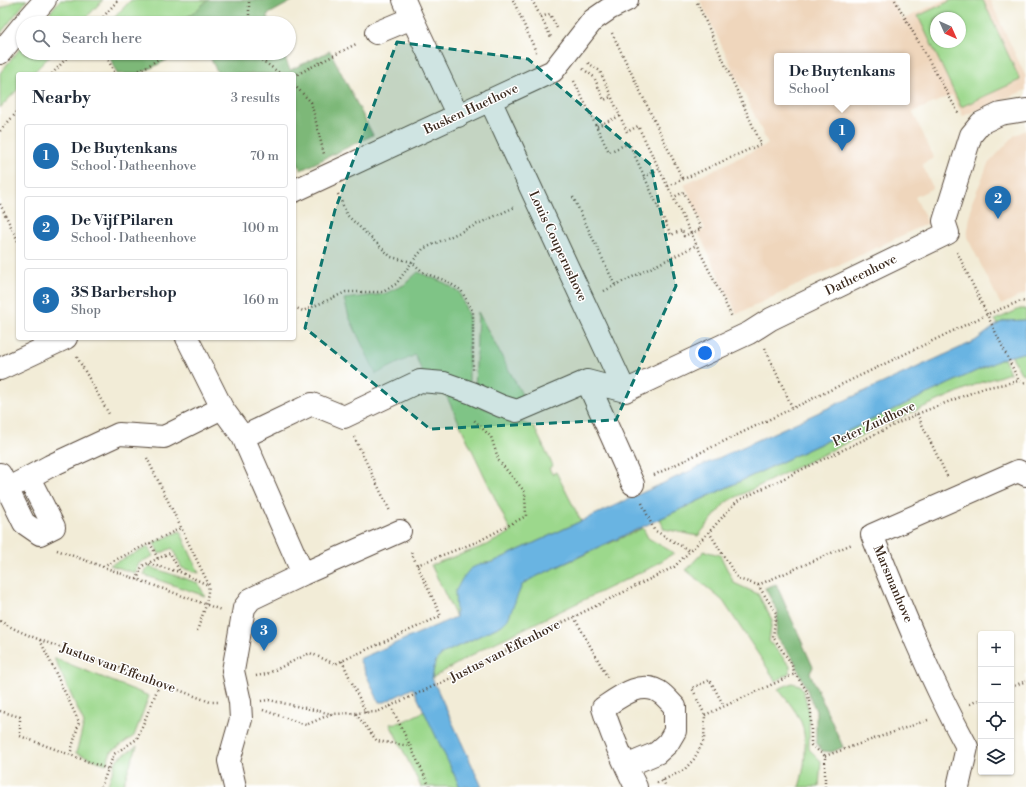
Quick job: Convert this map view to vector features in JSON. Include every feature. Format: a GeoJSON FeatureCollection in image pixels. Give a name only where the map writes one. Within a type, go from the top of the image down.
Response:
{"type":"FeatureCollection","features":[{"type":"Feature","properties":{"kind":"street"},"geometry":{"type":"LineString","coordinates":[[31,16],[44,0]]}},
{"type":"Feature","properties":{"kind":"street","name":"Busken Huethove"},"geometry":{"type":"LineString","coordinates":[[296,190],[553,71],[561,52],[594,20],[602,13],[627,0]]}},
{"type":"Feature","properties":{"kind":"street"},"geometry":{"type":"LineString","coordinates":[[376,33],[408,9],[458,116]]}},
{"type":"Feature","properties":{"kind":"street"},"geometry":{"type":"LineString","coordinates":[[0,53],[16,34]]}},
{"type":"Feature","properties":{"kind":"street","name":"Louis Couperushove"},"geometry":{"type":"LineString","coordinates":[[490,100],[625,391]]}},
{"type":"Feature","properties":{"kind":"street"},"geometry":{"type":"LineString","coordinates":[[948,233],[944,221],[971,135],[981,123],[1000,114],[1026,110]]}},
{"type":"Feature","properties":{"kind":"street","name":"Datheenhove"},"geometry":{"type":"LineString","coordinates":[[625,391],[748,333],[771,319],[948,233]]}},
{"type":"Feature","properties":{"kind":"street"},"geometry":{"type":"LineString","coordinates":[[188,340],[222,408],[243,437],[303,574]]}},
{"type":"Feature","properties":{"kind":"street"},"geometry":{"type":"LineString","coordinates":[[0,369],[70,345]]}},
{"type":"Feature","properties":{"kind":"street"},"geometry":{"type":"LineString","coordinates":[[243,437],[312,404],[344,417],[420,381],[444,383],[517,411],[587,381],[625,391]]}},
{"type":"Feature","properties":{"kind":"street"},"geometry":{"type":"LineString","coordinates":[[587,381],[636,491]]}},
{"type":"Feature","properties":{"kind":"street"},"geometry":{"type":"LineString","coordinates":[[29,478],[54,527],[40,534],[24,523],[4,481],[29,478],[128,435],[164,437],[222,408]]}},
{"type":"Feature","properties":{"kind":"street","name":"Marsmanhove"},"geometry":{"type":"LineString","coordinates":[[958,787],[967,747],[948,713],[872,535],[1018,471],[1026,475]]}},
{"type":"Feature","properties":{"kind":"street"},"geometry":{"type":"LineString","coordinates":[[235,787],[229,761],[240,719],[240,702],[233,671],[244,608],[251,599],[400,531]]}},
{"type":"Feature","properties":{"kind":"street"},"geometry":{"type":"LineString","coordinates":[[626,766],[657,753],[668,743],[676,731],[675,707],[661,693],[649,687],[634,690],[603,708],[609,728],[626,766],[636,787]]}},
{"type":"Feature","properties":{"kind":"path"},"geometry":{"type":"LineString","coordinates":[[104,16],[118,0]]}},
{"type":"Feature","properties":{"kind":"path"},"geometry":{"type":"LineString","coordinates":[[249,0],[249,16]]}},
{"type":"Feature","properties":{"kind":"path"},"geometry":{"type":"LineString","coordinates":[[513,0],[546,74]]}},
{"type":"Feature","properties":{"kind":"path"},"geometry":{"type":"LineString","coordinates":[[532,0],[561,52],[610,152],[629,143],[671,235],[682,230],[684,236],[701,229],[684,192],[674,197]]}},
{"type":"Feature","properties":{"kind":"path"},"geometry":{"type":"LineString","coordinates":[[668,186],[761,144],[696,0]]}},
{"type":"Feature","properties":{"kind":"path"},"geometry":{"type":"LineString","coordinates":[[895,0],[971,135]]}},
{"type":"Feature","properties":{"kind":"path"},"geometry":{"type":"LineString","coordinates":[[602,13],[683,180]]}},
{"type":"Feature","properties":{"kind":"path"},"geometry":{"type":"LineString","coordinates":[[296,75],[376,33]]}},
{"type":"Feature","properties":{"kind":"path"},"geometry":{"type":"LineString","coordinates":[[561,52],[594,77],[604,100],[611,97]]}},
{"type":"Feature","properties":{"kind":"path"},"geometry":{"type":"LineString","coordinates":[[54,72],[65,60]]}},
{"type":"Feature","properties":{"kind":"path"},"geometry":{"type":"LineString","coordinates":[[108,60],[114,72]]}},
{"type":"Feature","properties":{"kind":"path"},"geometry":{"type":"LineString","coordinates":[[136,72],[157,60]]}},
{"type":"Feature","properties":{"kind":"path"},"geometry":{"type":"LineString","coordinates":[[262,60],[278,72]]}},
{"type":"Feature","properties":{"kind":"path"},"geometry":{"type":"LineString","coordinates":[[600,71],[627,132],[638,126],[674,197],[690,233],[792,407]]}},
{"type":"Feature","properties":{"kind":"path"},"geometry":{"type":"LineString","coordinates":[[296,87],[311,102],[329,174],[347,215],[391,257],[412,262],[424,273],[444,280],[461,290],[473,312],[471,418],[491,437],[499,461],[525,492],[526,516],[480,542],[417,564]]}},
{"type":"Feature","properties":{"kind":"path"},"geometry":{"type":"LineString","coordinates":[[0,131],[16,113]]}},
{"type":"Feature","properties":{"kind":"path"},"geometry":{"type":"LineString","coordinates":[[596,126],[620,116]]}},
{"type":"Feature","properties":{"kind":"path"},"geometry":{"type":"LineString","coordinates":[[644,177],[659,169]]}},
{"type":"Feature","properties":{"kind":"path"},"geometry":{"type":"LineString","coordinates":[[573,197],[615,285]]}},
{"type":"Feature","properties":{"kind":"path"},"geometry":{"type":"LineString","coordinates":[[296,308],[303,311],[346,292],[383,292],[396,284],[423,249],[535,198]]}},
{"type":"Feature","properties":{"kind":"path"},"geometry":{"type":"LineString","coordinates":[[0,204],[16,237]]}},
{"type":"Feature","properties":{"kind":"path"},"geometry":{"type":"LineString","coordinates":[[948,233],[1020,381]]}},
{"type":"Feature","properties":{"kind":"path"},"geometry":{"type":"LineString","coordinates":[[583,301],[697,245]]}},
{"type":"Feature","properties":{"kind":"path"},"geometry":{"type":"LineString","coordinates":[[690,551],[654,530],[636,491],[792,407],[988,314],[1021,301],[1026,302]]}},
{"type":"Feature","properties":{"kind":"path"},"geometry":{"type":"LineString","coordinates":[[70,345],[128,435],[181,528],[209,585],[206,605],[197,631]]}},
{"type":"Feature","properties":{"kind":"path","name":"Peter Zuidhove"},"geometry":{"type":"LineString","coordinates":[[737,501],[917,414],[984,388],[1020,381],[1026,383]]}},
{"type":"Feature","properties":{"kind":"path"},"geometry":{"type":"LineString","coordinates":[[917,414],[957,499]]}},
{"type":"Feature","properties":{"kind":"path","name":"Justus van Effenhove"},"geometry":{"type":"LineString","coordinates":[[0,621],[14,629],[40,640],[210,702],[269,700],[332,714],[378,712],[446,681],[674,567],[737,501]]}},
{"type":"Feature","properties":{"kind":"path"},"geometry":{"type":"LineString","coordinates":[[102,567],[181,528]]}},
{"type":"Feature","properties":{"kind":"path"},"geometry":{"type":"LineString","coordinates":[[709,532],[738,579],[758,585],[872,535]]}},
{"type":"Feature","properties":{"kind":"path"},"geometry":{"type":"LineString","coordinates":[[40,534],[47,547],[242,619]]}},
{"type":"Feature","properties":{"kind":"path"},"geometry":{"type":"LineString","coordinates":[[150,543],[158,559]]}},
{"type":"Feature","properties":{"kind":"path"},"geometry":{"type":"LineString","coordinates":[[137,580],[142,566],[170,553],[180,572]]}},
{"type":"Feature","properties":{"kind":"path"},"geometry":{"type":"LineString","coordinates":[[149,563],[180,572],[209,585]]}},
{"type":"Feature","properties":{"kind":"path"},"geometry":{"type":"LineString","coordinates":[[758,585],[776,613],[773,637],[791,663],[795,674],[806,692],[811,711],[811,745],[825,756]]}},
{"type":"Feature","properties":{"kind":"path"},"geometry":{"type":"LineString","coordinates":[[234,680],[268,674],[310,653],[335,664],[440,616]]}},
{"type":"Feature","properties":{"kind":"path"},"geometry":{"type":"LineString","coordinates":[[574,617],[618,698]]}},
{"type":"Feature","properties":{"kind":"path"},"geometry":{"type":"LineString","coordinates":[[40,640],[79,722],[70,755]]}},
{"type":"Feature","properties":{"kind":"path"},"geometry":{"type":"LineString","coordinates":[[342,661],[366,713]]}},
{"type":"Feature","properties":{"kind":"path"},"geometry":{"type":"LineString","coordinates":[[705,715],[795,674]]}},
{"type":"Feature","properties":{"kind":"path"},"geometry":{"type":"LineString","coordinates":[[1014,686],[1026,681]]}},
{"type":"Feature","properties":{"kind":"path"},"geometry":{"type":"LineString","coordinates":[[101,787],[114,754],[137,739],[160,683]]}},
{"type":"Feature","properties":{"kind":"path"},"geometry":{"type":"LineString","coordinates":[[825,756],[978,701]]}},
{"type":"Feature","properties":{"kind":"path"},"geometry":{"type":"LineString","coordinates":[[240,702],[306,725],[332,714]]}},
{"type":"Feature","properties":{"kind":"path"},"geometry":{"type":"LineString","coordinates":[[391,706],[430,787]]}},
{"type":"Feature","properties":{"kind":"path"},"geometry":{"type":"LineString","coordinates":[[0,711],[20,717],[20,736],[108,769]]}},
{"type":"Feature","properties":{"kind":"path"},"geometry":{"type":"LineString","coordinates":[[356,714],[376,741],[410,746]]}},
{"type":"Feature","properties":{"kind":"path"},"geometry":{"type":"LineString","coordinates":[[825,756],[825,787]]}},
{"type":"Feature","properties":{"kind":"path"},"geometry":{"type":"LineString","coordinates":[[663,780],[666,787]]}},
{"type":"Feature","properties":{"kind":"highlighted area"},"geometry":{"type":"Polygon","coordinates":[[[397,42],[528,59],[651,165],[676,286],[616,420],[430,429],[305,328],[335,210],[397,42]]]}},
{"type":"Feature","properties":{"kind":"shaded area"},"geometry":{"type":"Polygon","coordinates":[[[700,0],[892,0],[902,20],[944,0],[990,0],[1026,77],[1026,90],[963,116],[952,95],[913,112],[934,158],[922,164],[933,188],[915,197],[928,223],[737,314],[698,232],[705,229],[684,184],[768,144],[700,0]]]}},
{"type":"Feature","properties":{"kind":"shaded area"},"geometry":{"type":"Polygon","coordinates":[[[1026,130],[1026,293],[1001,305],[967,237],[972,202],[988,164],[1015,135],[1026,130]]]}},
{"type":"Feature","properties":{"kind":"green space"},"geometry":{"type":"Polygon","coordinates":[[[17,0],[27,0],[0,34],[0,9],[17,0]]]}},
{"type":"Feature","properties":{"kind":"green space"},"geometry":{"type":"Polygon","coordinates":[[[60,0],[103,0],[88,16],[47,16],[60,0]]]}},
{"type":"Feature","properties":{"kind":"green space"},"geometry":{"type":"Polygon","coordinates":[[[131,0],[208,0],[188,16],[116,16],[131,0]]]}},
{"type":"Feature","properties":{"kind":"green space"},"geometry":{"type":"Polygon","coordinates":[[[208,0],[294,0],[267,16],[188,16],[208,0]]]}},
{"type":"Feature","properties":{"kind":"green space"},"geometry":{"type":"Polygon","coordinates":[[[952,0],[983,0],[1020,80],[961,107],[933,48],[966,48],[966,12],[930,12],[930,41],[918,16],[952,0]]]}},
{"type":"Feature","properties":{"kind":"green space"},"geometry":{"type":"Polygon","coordinates":[[[330,51],[373,135],[301,170],[296,160],[296,72],[217,72],[211,60],[286,60],[290,70],[330,51]]]}},
{"type":"Feature","properties":{"kind":"green space"},"geometry":{"type":"Polygon","coordinates":[[[16,54],[16,60],[46,60],[34,72],[16,72],[16,91],[0,108],[0,73],[16,54]]]}},
{"type":"Feature","properties":{"kind":"green space"},"geometry":{"type":"Polygon","coordinates":[[[111,60],[167,60],[143,72],[116,72],[111,60]]]}},
{"type":"Feature","properties":{"kind":"green space"},"geometry":{"type":"Polygon","coordinates":[[[418,272],[445,283],[459,292],[469,317],[469,388],[423,374],[415,355],[376,374],[349,317],[344,299],[384,294],[404,285],[418,272]]]}},
{"type":"Feature","properties":{"kind":"green space"},"geometry":{"type":"Polygon","coordinates":[[[1020,309],[1026,309],[1026,320],[1004,321],[998,324],[995,320],[1020,309]]]}},
{"type":"Feature","properties":{"kind":"green space"},"geometry":{"type":"Polygon","coordinates":[[[478,312],[525,400],[506,401],[475,390],[478,312]]]}},
{"type":"Feature","properties":{"kind":"green space"},"geometry":{"type":"Polygon","coordinates":[[[1026,352],[1026,374],[1021,373],[1011,355],[1026,352]]]}},
{"type":"Feature","properties":{"kind":"green space"},"geometry":{"type":"Polygon","coordinates":[[[1004,358],[1010,373],[977,384],[889,422],[726,502],[698,536],[664,529],[660,519],[1004,358]]]}},
{"type":"Feature","properties":{"kind":"green space"},"geometry":{"type":"Polygon","coordinates":[[[445,393],[534,427],[553,466],[549,468],[552,474],[556,472],[581,521],[493,562],[480,564],[456,605],[456,617],[431,565],[487,545],[511,532],[445,393]]]}},
{"type":"Feature","properties":{"kind":"green space"},"geometry":{"type":"Polygon","coordinates":[[[643,528],[648,538],[674,553],[650,568],[486,647],[432,678],[435,662],[442,654],[502,625],[522,585],[531,579],[643,528]]]}},
{"type":"Feature","properties":{"kind":"green space"},"geometry":{"type":"Polygon","coordinates":[[[180,531],[199,573],[182,568],[172,548],[159,554],[154,543],[180,531]]]}},
{"type":"Feature","properties":{"kind":"green space"},"geometry":{"type":"Polygon","coordinates":[[[148,547],[153,556],[139,563],[135,573],[110,565],[148,547]]]}},
{"type":"Feature","properties":{"kind":"green space"},"geometry":{"type":"Polygon","coordinates":[[[704,551],[720,555],[734,583],[758,594],[772,620],[769,641],[790,666],[789,673],[776,681],[723,601],[686,570],[704,551]]]}},
{"type":"Feature","properties":{"kind":"green space"},"geometry":{"type":"Polygon","coordinates":[[[150,567],[198,583],[205,596],[144,575],[146,570],[150,567]]]}},
{"type":"Feature","properties":{"kind":"green space"},"geometry":{"type":"Polygon","coordinates":[[[776,584],[813,667],[810,673],[843,747],[832,752],[822,751],[816,742],[816,711],[794,660],[776,637],[778,612],[765,588],[776,584]]]}},
{"type":"Feature","properties":{"kind":"green space"},"geometry":{"type":"Polygon","coordinates":[[[54,658],[149,696],[134,736],[111,752],[106,764],[76,753],[84,723],[54,658]]]}},
{"type":"Feature","properties":{"kind":"green space"},"geometry":{"type":"Polygon","coordinates":[[[792,683],[800,685],[806,700],[809,716],[809,749],[821,761],[819,787],[799,787],[805,758],[803,728],[796,713],[778,689],[792,683]]]}},
{"type":"Feature","properties":{"kind":"green space"},"geometry":{"type":"Polygon","coordinates":[[[425,711],[460,787],[421,787],[390,724],[402,722],[425,711]]]}},
{"type":"Feature","properties":{"kind":"green space"},"geometry":{"type":"Polygon","coordinates":[[[137,746],[122,787],[107,787],[117,759],[137,746]]]}},
{"type":"Feature","properties":{"kind":"water"},"geometry":{"type":"Polygon","coordinates":[[[1026,320],[1026,352],[1004,358],[531,579],[522,585],[508,619],[502,625],[442,654],[435,662],[432,678],[482,787],[460,787],[413,688],[385,702],[379,702],[359,659],[456,617],[455,592],[462,579],[470,569],[480,564],[493,562],[975,341],[1004,321],[1026,320]]]}},
{"type":"Feature","properties":{"kind":"place","name":"De Buytenkans"},"geometry":{"type":"Point","coordinates":[842,151]}},
{"type":"Feature","properties":{"kind":"place","name":"De Vijf Pilaren"},"geometry":{"type":"Point","coordinates":[998,219]}},
{"type":"Feature","properties":{"kind":"place","name":"3S Barbershop"},"geometry":{"type":"Point","coordinates":[264,651]}}]}
